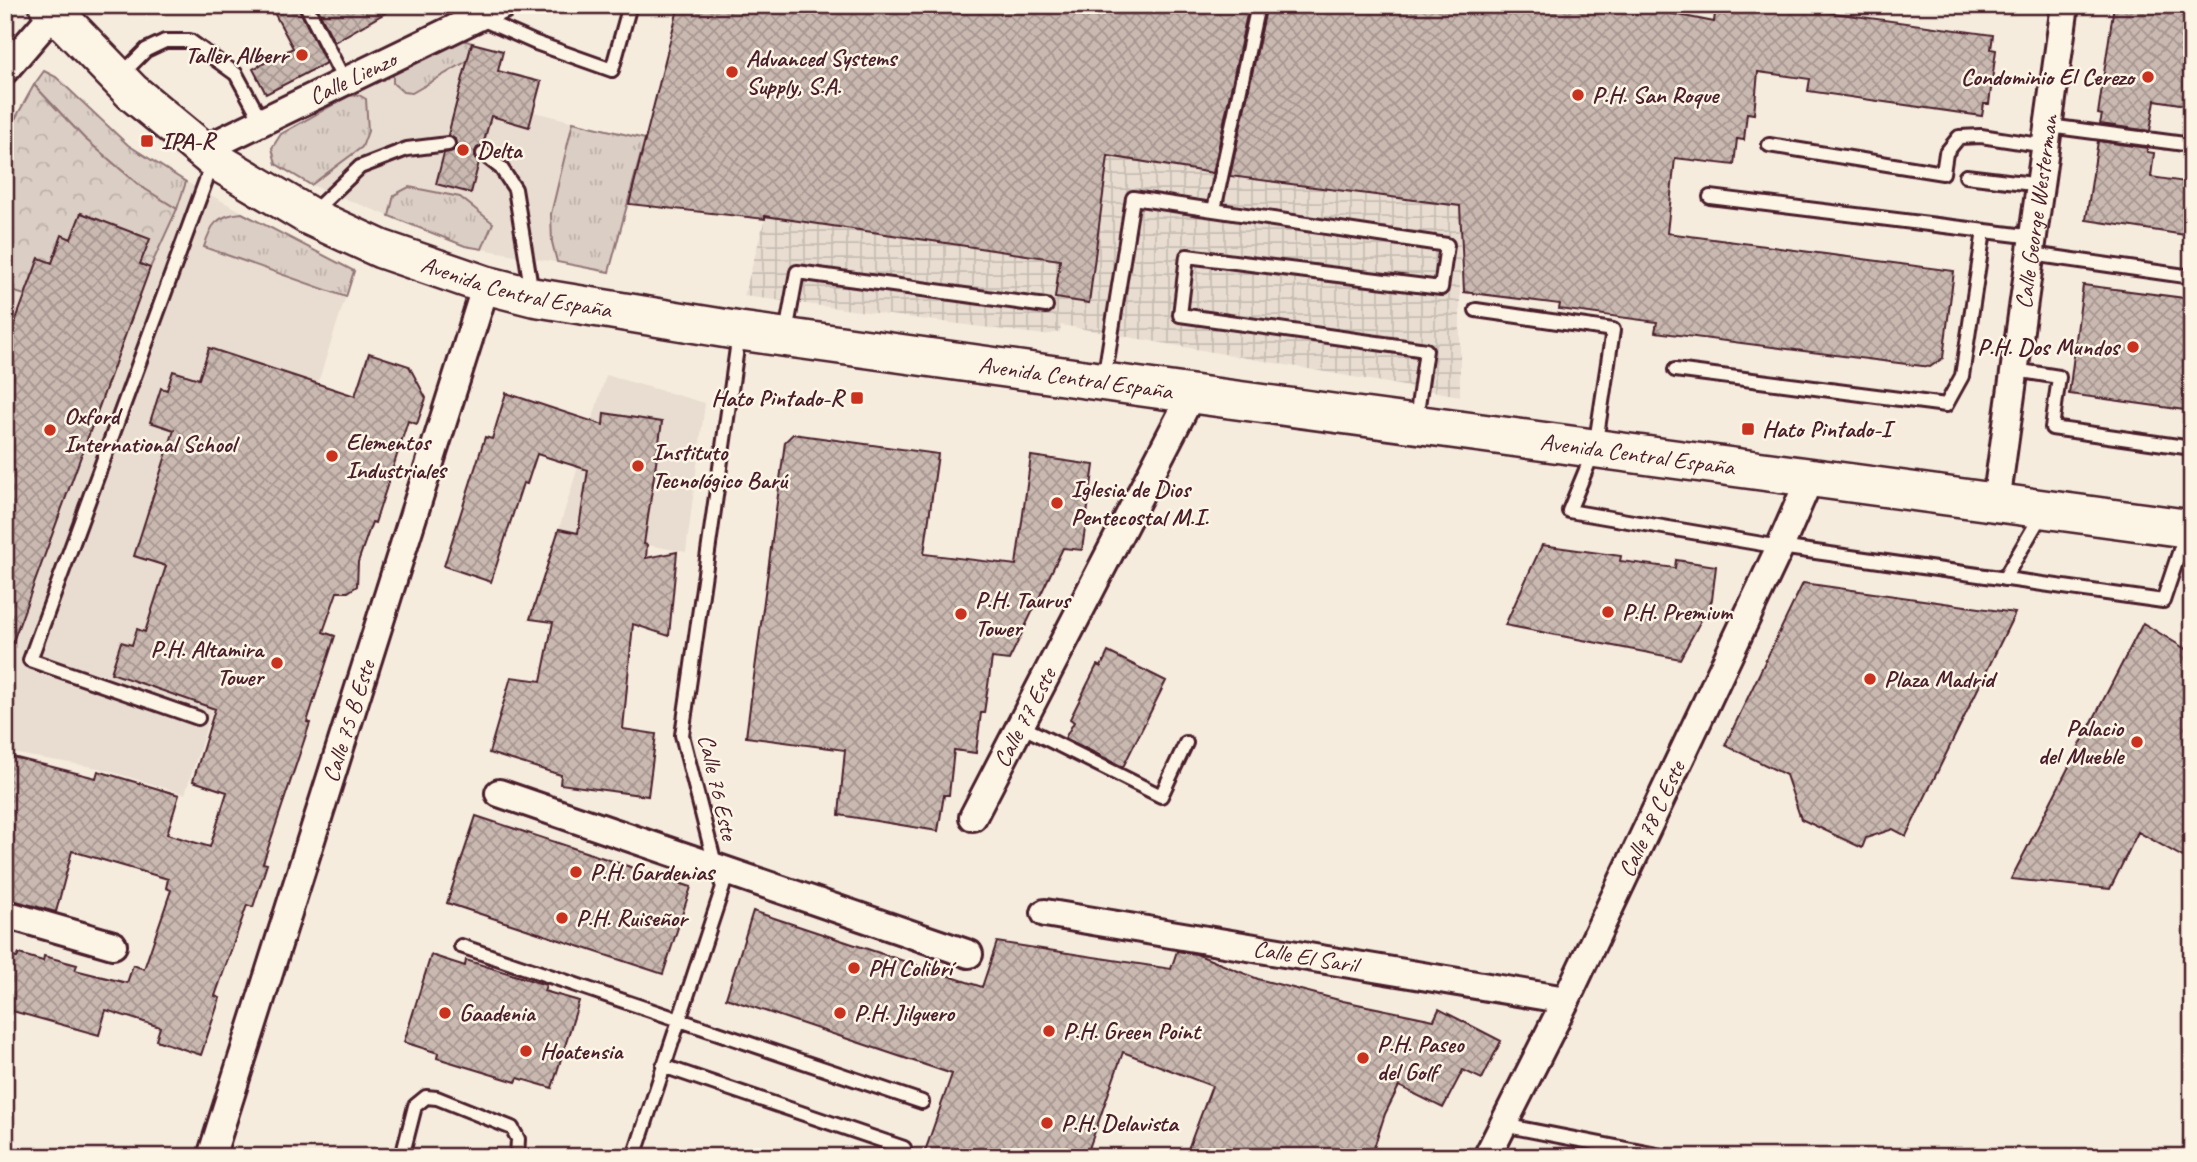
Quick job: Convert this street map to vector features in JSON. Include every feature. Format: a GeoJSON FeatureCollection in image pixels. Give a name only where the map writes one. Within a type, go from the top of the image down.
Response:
{"type":"FeatureCollection","features":[{"type":"Feature","properties":{"kind":"main road","name":"Avenida Central España"},"geometry":{"type":"LineString","coordinates":[[51,9],[132,92],[208,155],[309,216],[381,249],[486,285],[533,297],[740,331],[1104,382],[2189,529]]}},
{"type":"Feature","properties":{"kind":"street","name":"Calle Lienzo"},"geometry":{"type":"LineString","coordinates":[[208,155],[262,122],[503,5]]}},
{"type":"Feature","properties":{"kind":"street","name":"Calle George Westerman"},"geometry":{"type":"LineString","coordinates":[[1996,503],[2065,5]]}},
{"type":"Feature","properties":{"kind":"street"},"geometry":{"type":"LineString","coordinates":[[5,70],[51,9]]}},
{"type":"Feature","properties":{"kind":"street","name":"Calle 75 B Este"},"geometry":{"type":"LineString","coordinates":[[211,1157],[486,285]]}},
{"type":"Feature","properties":{"kind":"street","name":"Calle 77 Este"},"geometry":{"type":"LineString","coordinates":[[973,817],[1192,394]]}},
{"type":"Feature","properties":{"kind":"street","name":"Calle 78 C Este"},"geometry":{"type":"LineString","coordinates":[[1487,1157],[1566,1000],[1810,478]]}},
{"type":"Feature","properties":{"kind":"street"},"geometry":{"type":"LineString","coordinates":[[499,793],[969,954]]}},
{"type":"Feature","properties":{"kind":"street","name":"Calle El Saril"},"geometry":{"type":"LineString","coordinates":[[1045,913],[1566,1000]]}},
{"type":"Feature","properties":{"kind":"street"},"geometry":{"type":"LineString","coordinates":[[5,914],[113,945]]}},
{"type":"Feature","properties":{"kind":"lane"},"geometry":{"type":"LineString","coordinates":[[306,5],[345,83]]}},
{"type":"Feature","properties":{"kind":"lane"},"geometry":{"type":"LineString","coordinates":[[478,18],[536,43],[612,70],[630,5]]}},
{"type":"Feature","properties":{"kind":"lane"},"geometry":{"type":"LineString","coordinates":[[1214,210],[1258,5]]}},
{"type":"Feature","properties":{"kind":"lane"},"geometry":{"type":"LineString","coordinates":[[118,78],[146,50],[165,41],[190,41],[236,74],[262,122]]}},
{"type":"Feature","properties":{"kind":"lane"},"geometry":{"type":"LineString","coordinates":[[1769,145],[1943,173],[1945,153],[1959,136],[2047,136],[2192,145]]}},
{"type":"Feature","properties":{"kind":"lane"},"geometry":{"type":"LineString","coordinates":[[309,216],[360,167],[407,149],[447,144]]}},
{"type":"Feature","properties":{"kind":"lane"},"geometry":{"type":"LineString","coordinates":[[483,154],[501,168],[515,188],[533,297]]}},
{"type":"Feature","properties":{"kind":"lane"},"geometry":{"type":"LineString","coordinates":[[198,718],[30,660],[208,155]]}},
{"type":"Feature","properties":{"kind":"lane"},"geometry":{"type":"LineString","coordinates":[[1966,176],[2041,185]]}},
{"type":"Feature","properties":{"kind":"lane"},"geometry":{"type":"LineString","coordinates":[[1710,197],[1984,231],[2033,245],[2192,276]]}},
{"type":"Feature","properties":{"kind":"lane"},"geometry":{"type":"LineString","coordinates":[[1104,382],[1133,198],[1447,244],[1441,288],[1187,256],[1180,315],[1426,350],[1416,424]]}},
{"type":"Feature","properties":{"kind":"lane"},"geometry":{"type":"LineString","coordinates":[[1675,370],[1946,405],[1962,376],[1984,231]]}},
{"type":"Feature","properties":{"kind":"lane"},"geometry":{"type":"LineString","coordinates":[[786,337],[797,272],[1046,306]]}},
{"type":"Feature","properties":{"kind":"lane"},"geometry":{"type":"LineString","coordinates":[[1476,310],[1613,330],[1595,448],[1569,511],[1780,547],[2163,601],[2189,529]]}},
{"type":"Feature","properties":{"kind":"lane","name":"Calle 76 Este"},"geometry":{"type":"LineString","coordinates":[[634,1157],[723,887],[682,735],[740,331]]}},
{"type":"Feature","properties":{"kind":"lane"},"geometry":{"type":"LineString","coordinates":[[2015,370],[2059,377],[2052,428],[2192,448]]}},
{"type":"Feature","properties":{"kind":"lane"},"geometry":{"type":"LineString","coordinates":[[2004,579],[2045,509]]}},
{"type":"Feature","properties":{"kind":"lane"},"geometry":{"type":"LineString","coordinates":[[1021,726],[1161,796],[1186,743]]}},
{"type":"Feature","properties":{"kind":"lane"},"geometry":{"type":"LineString","coordinates":[[461,947],[922,1102]]}},
{"type":"Feature","properties":{"kind":"lane"},"geometry":{"type":"LineString","coordinates":[[663,1066],[904,1148]]}},
{"type":"Feature","properties":{"kind":"lane"},"geometry":{"type":"LineString","coordinates":[[402,1157],[415,1106],[426,1097],[437,1098],[512,1128],[518,1139],[517,1157]]}},
{"type":"Feature","properties":{"kind":"lane"},"geometry":{"type":"LineString","coordinates":[[1503,1125],[1667,1157]]}},
{"type":"Feature","properties":{"kind":"shaded area"},"geometry":{"type":"Polygon","coordinates":[[[823,5],[1480,5],[1460,206],[1460,396],[1061,325],[1060,332],[1044,335],[744,296],[823,5]]]}},
{"type":"Feature","properties":{"kind":"shaded area"},"geometry":{"type":"Polygon","coordinates":[[[464,40],[503,51],[498,71],[541,82],[534,112],[645,139],[609,272],[465,246],[311,185],[276,164],[272,148],[281,134],[398,68],[464,40]]]}},
{"type":"Feature","properties":{"kind":"shaded area"},"geometry":{"type":"Polygon","coordinates":[[[34,85],[84,138],[177,208],[186,182],[354,271],[185,794],[99,768],[5,752],[5,137],[34,85]]]}},
{"type":"Feature","properties":{"kind":"shaded area","name":"Instituto Tecnológico Barú"},"geometry":{"type":"Polygon","coordinates":[[[606,375],[705,403],[686,552],[559,529],[606,375]]]}},
{"type":"Feature","properties":{"kind":"green space"},"geometry":{"type":"Polygon","coordinates":[[[464,40],[472,43],[467,61],[412,93],[403,92],[393,83],[393,74],[398,68],[464,40]]]}},
{"type":"Feature","properties":{"kind":"green space"},"geometry":{"type":"Polygon","coordinates":[[[44,71],[56,77],[128,145],[186,182],[177,209],[140,186],[84,138],[34,85],[44,71]]]}},
{"type":"Feature","properties":{"kind":"green space"},"geometry":{"type":"Polygon","coordinates":[[[34,85],[84,138],[140,186],[177,209],[150,268],[140,264],[149,239],[81,213],[71,239],[62,236],[52,263],[39,258],[25,295],[5,289],[5,137],[34,85]]]}},
{"type":"Feature","properties":{"kind":"green space"},"geometry":{"type":"Polygon","coordinates":[[[359,95],[366,99],[368,131],[362,147],[311,185],[276,164],[272,148],[281,134],[349,96],[359,95]]]}},
{"type":"Feature","properties":{"kind":"green space"},"geometry":{"type":"Polygon","coordinates":[[[573,122],[645,139],[609,272],[557,262],[552,242],[551,214],[573,122]]]}},
{"type":"Feature","properties":{"kind":"green space"},"geometry":{"type":"Polygon","coordinates":[[[409,187],[460,197],[493,223],[482,249],[465,246],[389,216],[394,195],[409,187]]]}},
{"type":"Feature","properties":{"kind":"green space"},"geometry":{"type":"Polygon","coordinates":[[[242,213],[354,271],[346,297],[204,247],[216,222],[242,213]]]}},
{"type":"Feature","properties":{"kind":"building","name":"Taller Alberr"},"geometry":{"type":"Polygon","coordinates":[[[270,5],[297,5],[326,63],[266,94],[253,69],[293,48],[270,5]]]}},
{"type":"Feature","properties":{"kind":"building"},"geometry":{"type":"Polygon","coordinates":[[[316,5],[399,5],[334,42],[316,5]]]}},
{"type":"Feature","properties":{"kind":"building"},"geometry":{"type":"Polygon","coordinates":[[[679,5],[1249,5],[1213,173],[1108,156],[1089,303],[1055,298],[1060,260],[765,216],[765,219],[629,204],[679,5]]]}},
{"type":"Feature","properties":{"kind":"building"},"geometry":{"type":"Polygon","coordinates":[[[1267,5],[1629,5],[1714,22],[1716,5],[1805,5],[1804,9],[1993,35],[1991,49],[1996,50],[1989,104],[1984,104],[1982,116],[1808,91],[1810,79],[1758,72],[1754,114],[1747,113],[1744,140],[1737,139],[1734,165],[1675,158],[1667,233],[1954,271],[1943,358],[1930,367],[1655,332],[1657,322],[1559,309],[1560,304],[1464,292],[1460,206],[1230,176],[1267,5]]]}},
{"type":"Feature","properties":{"kind":"building","name":"Condominio El Cerezo"},"geometry":{"type":"Polygon","coordinates":[[[2114,5],[2192,5],[2192,106],[2155,100],[2150,131],[2100,124],[2102,115],[2098,114],[2114,5]]]}},
{"type":"Feature","properties":{"kind":"building"},"geometry":{"type":"Polygon","coordinates":[[[472,43],[503,51],[498,71],[541,82],[529,127],[491,116],[483,145],[475,152],[475,158],[479,162],[471,193],[436,184],[444,153],[453,151],[456,147],[455,139],[448,135],[472,43]]]}},
{"type":"Feature","properties":{"kind":"building"},"geometry":{"type":"Polygon","coordinates":[[[2098,141],[2147,148],[2147,152],[2154,153],[2151,177],[2192,183],[2192,236],[2086,220],[2098,141]]]}},
{"type":"Feature","properties":{"kind":"building","name":"Oxford International School"},"geometry":{"type":"Polygon","coordinates":[[[81,213],[150,239],[140,264],[150,268],[8,655],[5,655],[5,349],[39,258],[52,263],[62,235],[71,239],[81,213]]]}},
{"type":"Feature","properties":{"kind":"building","name":"P.H. Dos Mundos"},"geometry":{"type":"Polygon","coordinates":[[[2083,285],[2192,299],[2192,411],[2069,394],[2083,285]]]}},
{"type":"Feature","properties":{"kind":"building"},"geometry":{"type":"Polygon","coordinates":[[[209,348],[355,396],[369,353],[409,366],[426,398],[417,424],[408,421],[375,523],[372,522],[358,562],[357,586],[348,592],[337,592],[323,632],[335,636],[307,722],[310,723],[263,863],[267,864],[253,907],[247,905],[215,996],[220,998],[201,1055],[156,1040],[160,1027],[106,1010],[99,1035],[5,1009],[5,955],[17,958],[19,954],[43,961],[44,956],[77,965],[75,970],[127,983],[133,965],[144,969],[171,890],[166,888],[168,879],[72,851],[56,912],[5,898],[5,755],[96,778],[98,771],[179,795],[167,834],[210,847],[227,792],[193,781],[215,709],[111,673],[121,642],[132,645],[137,629],[145,632],[166,566],[134,556],[174,430],[150,422],[161,388],[167,390],[173,371],[199,379],[209,348]]]}},
{"type":"Feature","properties":{"kind":"building"},"geometry":{"type":"Polygon","coordinates":[[[506,393],[603,425],[604,413],[662,422],[644,544],[647,545],[646,558],[677,552],[669,636],[633,624],[623,729],[656,734],[648,796],[560,784],[561,775],[489,753],[511,677],[541,681],[553,622],[530,619],[559,529],[578,533],[588,470],[537,454],[527,484],[523,483],[491,582],[444,566],[485,437],[492,439],[506,393]]]}},
{"type":"Feature","properties":{"kind":"building"},"geometry":{"type":"Polygon","coordinates":[[[793,434],[938,454],[924,554],[1016,565],[1031,456],[1094,465],[1082,550],[1063,548],[1009,660],[992,658],[976,753],[954,750],[949,795],[944,795],[938,831],[839,815],[845,750],[746,737],[785,442],[793,434]]]}},
{"type":"Feature","properties":{"kind":"building","name":"P.H. Premium"},"geometry":{"type":"Polygon","coordinates":[[[1542,545],[1621,556],[1620,561],[1675,568],[1676,560],[1716,566],[1712,600],[1680,659],[1505,625],[1542,545]]]}},
{"type":"Feature","properties":{"kind":"building","name":"Plaza Madrid"},"geometry":{"type":"Polygon","coordinates":[[[1803,583],[2015,613],[1906,836],[1893,829],[1866,838],[1862,848],[1801,819],[1786,775],[1725,745],[1803,583]]]}},
{"type":"Feature","properties":{"kind":"building","name":"Palacio del Mueble"},"geometry":{"type":"Polygon","coordinates":[[[2143,623],[2192,653],[2192,862],[2138,832],[2110,889],[2011,879],[2143,623]]]}},
{"type":"Feature","properties":{"kind":"building"},"geometry":{"type":"Polygon","coordinates":[[[1108,652],[1166,681],[1123,767],[1065,738],[1074,722],[1070,719],[1097,665],[1101,667],[1108,652]]]}},
{"type":"Feature","properties":{"kind":"building"},"geometry":{"type":"Polygon","coordinates":[[[476,816],[691,887],[663,974],[447,903],[476,816]]]}},
{"type":"Feature","properties":{"kind":"building"},"geometry":{"type":"Polygon","coordinates":[[[753,911],[982,987],[997,942],[1171,969],[1177,951],[1196,954],[1258,979],[1343,1001],[1434,1020],[1439,1009],[1501,1041],[1482,1079],[1463,1070],[1443,1108],[1399,1086],[1385,1114],[1371,1157],[1185,1157],[1212,1086],[1123,1052],[1086,1157],[923,1157],[952,1074],[726,998],[753,911]]]}},
{"type":"Feature","properties":{"kind":"building"},"geometry":{"type":"Polygon","coordinates":[[[431,955],[465,966],[466,960],[546,985],[544,991],[579,1001],[552,1088],[518,1078],[516,1082],[437,1058],[438,1053],[404,1042],[431,955]]]}},
{"type":"Feature","properties":{"kind":"place","name":"Taller Alberr"},"geometry":{"type":"Point","coordinates":[302,55]}},
{"type":"Feature","properties":{"kind":"place","name":"Advanced Systems Supply, S.A."},"geometry":{"type":"Point","coordinates":[732,72]}},
{"type":"Feature","properties":{"kind":"place","name":"Condominio El Cerezo"},"geometry":{"type":"Point","coordinates":[2148,77]}},
{"type":"Feature","properties":{"kind":"place","name":"P.H. San Roque"},"geometry":{"type":"Point","coordinates":[1578,95]}},
{"type":"Feature","properties":{"kind":"place","name":"IPA-R"},"geometry":{"type":"Point","coordinates":[147,141]}},
{"type":"Feature","properties":{"kind":"place","name":"Delta"},"geometry":{"type":"Point","coordinates":[463,150]}},
{"type":"Feature","properties":{"kind":"place","name":"P.H. Dos Mundos"},"geometry":{"type":"Point","coordinates":[2133,347]}},
{"type":"Feature","properties":{"kind":"place","name":"Hato Pintado-R"},"geometry":{"type":"Point","coordinates":[857,398]}},
{"type":"Feature","properties":{"kind":"place","name":"Hato Pintado-I"},"geometry":{"type":"Point","coordinates":[1748,429]}},
{"type":"Feature","properties":{"kind":"place","name":"Oxford International School"},"geometry":{"type":"Point","coordinates":[50,430]}},
{"type":"Feature","properties":{"kind":"place","name":"Elementos Industriales"},"geometry":{"type":"Point","coordinates":[332,456]}},
{"type":"Feature","properties":{"kind":"place","name":"Instituto Tecnológico Barú"},"geometry":{"type":"Point","coordinates":[638,466]}},
{"type":"Feature","properties":{"kind":"place","name":"Iglesia de Dios Pentecostal M.I."},"geometry":{"type":"Point","coordinates":[1057,503]}},
{"type":"Feature","properties":{"kind":"place","name":"P.H. Premium"},"geometry":{"type":"Point","coordinates":[1608,612]}},
{"type":"Feature","properties":{"kind":"place","name":"P.H. Taurus Tower"},"geometry":{"type":"Point","coordinates":[961,614]}},
{"type":"Feature","properties":{"kind":"place","name":"P.H. Altamira Tower"},"geometry":{"type":"Point","coordinates":[277,663]}},
{"type":"Feature","properties":{"kind":"place","name":"Plaza Madrid"},"geometry":{"type":"Point","coordinates":[1870,679]}},
{"type":"Feature","properties":{"kind":"place","name":"Palacio del Mueble"},"geometry":{"type":"Point","coordinates":[2137,742]}},
{"type":"Feature","properties":{"kind":"place","name":"P.H. Gardenias"},"geometry":{"type":"Point","coordinates":[576,872]}},
{"type":"Feature","properties":{"kind":"place","name":"P.H. Ruiseñor"},"geometry":{"type":"Point","coordinates":[562,918]}},
{"type":"Feature","properties":{"kind":"place","name":"PH Colibrí"},"geometry":{"type":"Point","coordinates":[854,968]}},
{"type":"Feature","properties":{"kind":"place","name":"Gaadenia"},"geometry":{"type":"Point","coordinates":[445,1013]}},
{"type":"Feature","properties":{"kind":"place","name":"P.H. Jilguero"},"geometry":{"type":"Point","coordinates":[840,1013]}},
{"type":"Feature","properties":{"kind":"place","name":"P.H. Green Point"},"geometry":{"type":"Point","coordinates":[1049,1031]}},
{"type":"Feature","properties":{"kind":"place","name":"Hoatensia"},"geometry":{"type":"Point","coordinates":[526,1051]}},
{"type":"Feature","properties":{"kind":"place","name":"P.H. Paseo del Golf"},"geometry":{"type":"Point","coordinates":[1363,1058]}},
{"type":"Feature","properties":{"kind":"place","name":"P.H. Delavista"},"geometry":{"type":"Point","coordinates":[1047,1123]}}]}
